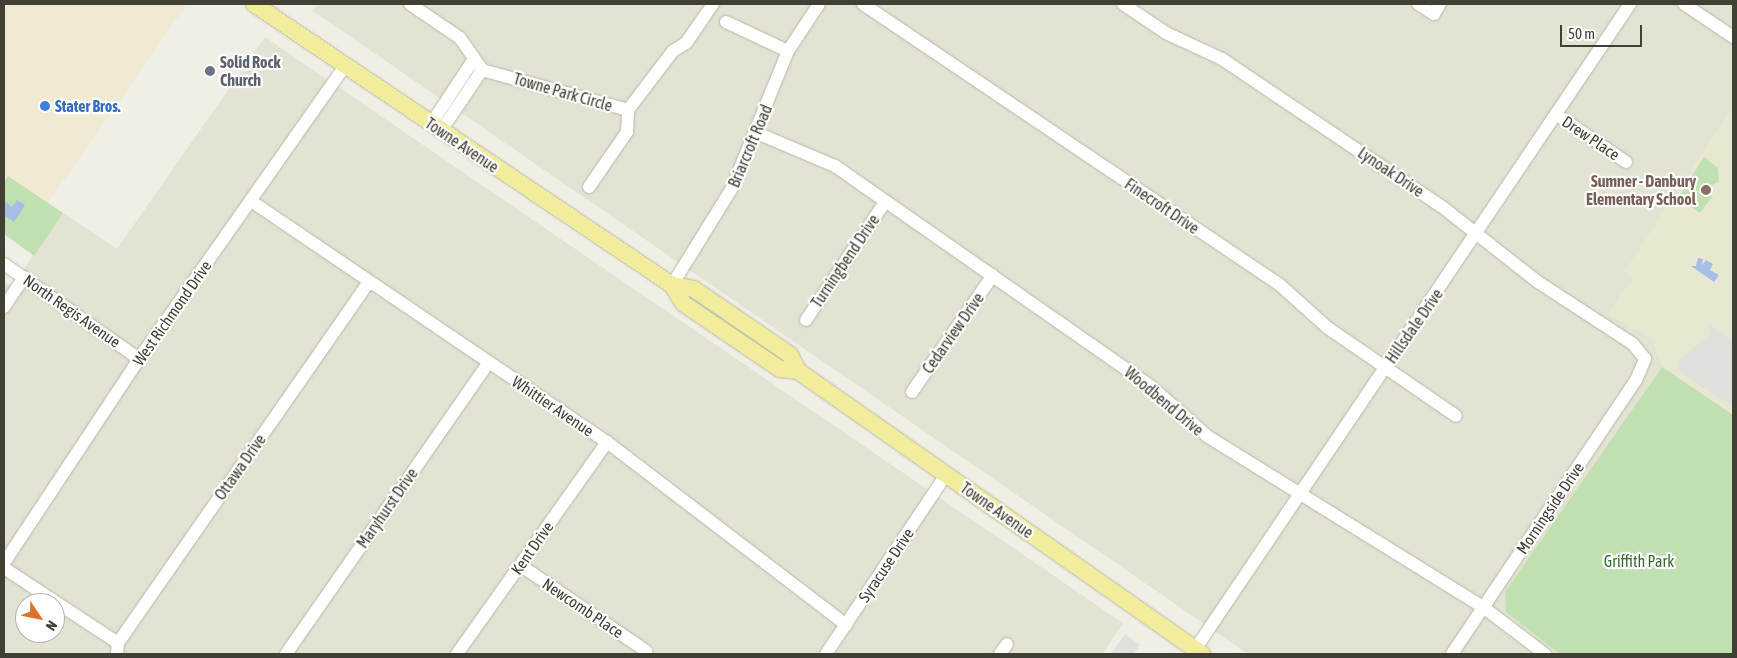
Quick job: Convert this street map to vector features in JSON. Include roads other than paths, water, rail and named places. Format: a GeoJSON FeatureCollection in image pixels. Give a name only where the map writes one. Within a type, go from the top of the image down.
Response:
{"type":"FeatureCollection","features":[{"type":"Feature","properties":{"kind":"main road","name":"Towne Avenue"},"geometry":{"type":"LineString","coordinates":[[254,4],[672,285],[684,304],[756,353],[780,369],[798,371],[1199,651],[1213,654]]}},
{"type":"Feature","properties":{"kind":"street"},"geometry":{"type":"LineString","coordinates":[[410,4],[460,38],[477,66],[436,127]]}},
{"type":"Feature","properties":{"kind":"street","name":"Towne Park Circle"},"geometry":{"type":"LineString","coordinates":[[477,66],[628,110],[673,51],[686,43],[713,4]]}},
{"type":"Feature","properties":{"kind":"street","name":"Briarcroft Road"},"geometry":{"type":"LineString","coordinates":[[672,285],[722,208],[757,133],[788,51],[819,4]]}},
{"type":"Feature","properties":{"kind":"street","name":"Finecroft Drive"},"geometry":{"type":"LineString","coordinates":[[863,4],[1280,285],[1328,328],[1456,416]]}},
{"type":"Feature","properties":{"kind":"street","name":"Lynoak Drive"},"geometry":{"type":"LineString","coordinates":[[1124,4],[1166,33],[1222,59],[1478,235],[1538,282],[1633,344],[1645,359]]}},
{"type":"Feature","properties":{"kind":"street"},"geometry":{"type":"LineString","coordinates":[[1418,4],[1434,14],[1440,4]]}},
{"type":"Feature","properties":{"kind":"street","name":"Hillsdale Drive"},"geometry":{"type":"LineString","coordinates":[[1199,651],[1298,497],[1478,235],[1630,4]]}},
{"type":"Feature","properties":{"kind":"street"},"geometry":{"type":"LineString","coordinates":[[1684,4],[1733,37]]}},
{"type":"Feature","properties":{"kind":"street"},"geometry":{"type":"LineString","coordinates":[[726,22],[788,51]]}},
{"type":"Feature","properties":{"kind":"street","name":"West Richmond Drive"},"geometry":{"type":"LineString","coordinates":[[4,563],[139,359],[345,66]]}},
{"type":"Feature","properties":{"kind":"street"},"geometry":{"type":"LineString","coordinates":[[589,187],[628,132],[628,110]]}},
{"type":"Feature","properties":{"kind":"street","name":"Drew Place"},"geometry":{"type":"LineString","coordinates":[[1556,114],[1626,162]]}},
{"type":"Feature","properties":{"kind":"street","name":"Woodbend Drive"},"geometry":{"type":"LineString","coordinates":[[757,133],[835,166],[1152,388],[1207,436],[1298,497],[1483,607],[1545,654]]}},
{"type":"Feature","properties":{"kind":"street","name":"Whittier Avenue"},"geometry":{"type":"LineString","coordinates":[[251,201],[607,442],[846,625]]}},
{"type":"Feature","properties":{"kind":"street","name":"Turningbend Drive"},"geometry":{"type":"LineString","coordinates":[[806,320],[885,202]]}},
{"type":"Feature","properties":{"kind":"street","name":"North Regis Avenue"},"geometry":{"type":"LineString","coordinates":[[4,264],[139,359]]}},
{"type":"Feature","properties":{"kind":"street","name":"Cedarview Drive"},"geometry":{"type":"LineString","coordinates":[[912,392],[993,275]]}},
{"type":"Feature","properties":{"kind":"street"},"geometry":{"type":"LineString","coordinates":[[4,307],[24,277]]}},
{"type":"Feature","properties":{"kind":"street","name":"Ottawa Drive"},"geometry":{"type":"LineString","coordinates":[[118,649],[369,282]]}},
{"type":"Feature","properties":{"kind":"street","name":"Morningside Drive"},"geometry":{"type":"LineString","coordinates":[[1452,654],[1636,380],[1645,359]]}},
{"type":"Feature","properties":{"kind":"street","name":"Maryhurst Drive"},"geometry":{"type":"LineString","coordinates":[[286,654],[488,363]]}},
{"type":"Feature","properties":{"kind":"street","name":"Kent Drive"},"geometry":{"type":"LineString","coordinates":[[457,654],[607,442]]}},
{"type":"Feature","properties":{"kind":"street","name":"Syracuse Drive"},"geometry":{"type":"LineString","coordinates":[[826,654],[946,475]]}},
{"type":"Feature","properties":{"kind":"street","name":"Newcomb Place"},"geometry":{"type":"LineString","coordinates":[[520,565],[646,651]]}},
{"type":"Feature","properties":{"kind":"street"},"geometry":{"type":"LineString","coordinates":[[4,568],[118,649]]}},
{"type":"Feature","properties":{"kind":"water"},"geometry":{"type":"Polygon","coordinates":[[[17,200],[25,205],[14,222],[4,215],[4,201],[12,207],[17,200]]]}},
{"type":"Feature","properties":{"kind":"water"},"geometry":{"type":"Polygon","coordinates":[[[1698,258],[1703,259],[1702,265],[1706,260],[1713,264],[1710,270],[1719,275],[1714,282],[1691,266],[1696,266],[1698,258]]]}},
{"type":"Feature","properties":{"kind":"place","name":"Solid Rock Church"},"geometry":{"type":"Point","coordinates":[210,71]}},
{"type":"Feature","properties":{"kind":"place","name":"Stater Bros."},"geometry":{"type":"Point","coordinates":[45,106]}},
{"type":"Feature","properties":{"kind":"place","name":"Sumner - Danbury Elementary School"},"geometry":{"type":"Point","coordinates":[1706,190]}},
{"type":"Feature","properties":{"kind":"park label","name":"Griffith Park"},"geometry":{"type":"Point","coordinates":[1639,561]}}]}
